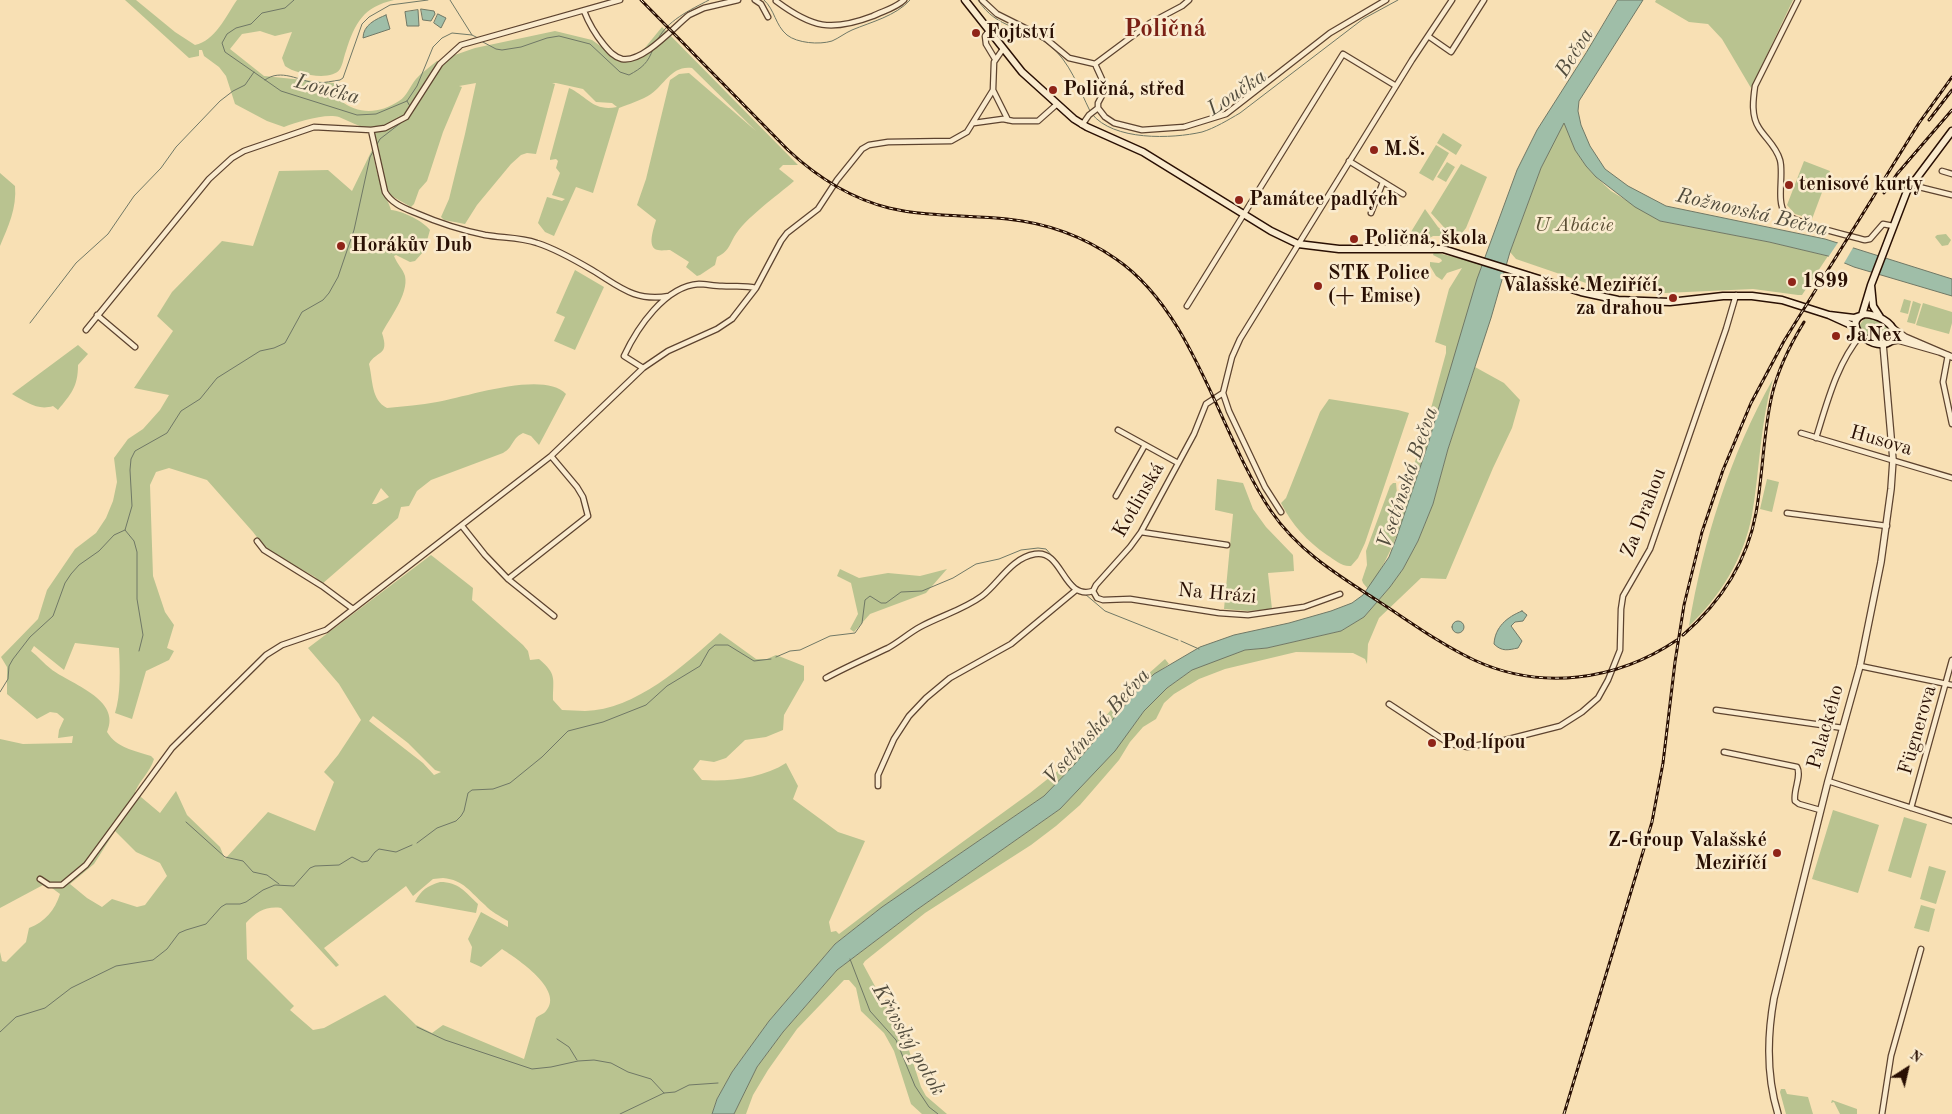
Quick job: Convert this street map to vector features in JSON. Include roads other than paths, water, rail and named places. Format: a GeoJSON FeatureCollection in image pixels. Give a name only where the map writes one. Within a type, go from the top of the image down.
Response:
{"type":"FeatureCollection","features":[{"type":"Feature","properties":{"kind":"main road"},"geometry":{"type":"LineString","coordinates":[[965,0],[1022,72],[1056,105],[1082,125],[1144,152],[1278,236],[1298,244],[1339,249],[1436,249],[1472,257],[1581,292],[1618,300],[1670,302],[1736,295],[1761,296],[1789,302],[1829,315],[1849,324],[1870,341],[1886,343],[1894,335],[1893,328],[1881,318],[1873,306],[1872,283]]}},
{"type":"Feature","properties":{"kind":"main road"},"geometry":{"type":"LineString","coordinates":[[1858,332],[1856,321],[1861,316],[1893,226],[1911,185],[1952,131]]}},
{"type":"Feature","properties":{"kind":"main road"},"geometry":{"type":"LineString","coordinates":[[1829,315],[1854,318],[1869,314],[1881,318]]}},
{"type":"Feature","properties":{"kind":"street"},"geometry":{"type":"LineString","coordinates":[[86,330],[210,180],[232,158],[244,151],[314,127],[371,130],[385,128],[406,117],[440,64],[454,50],[468,42],[620,0]]}},
{"type":"Feature","properties":{"kind":"street"},"geometry":{"type":"LineString","coordinates":[[584,11],[592,30],[609,51],[620,58],[628,59],[648,50],[696,11],[738,0]]}},
{"type":"Feature","properties":{"kind":"street"},"geometry":{"type":"LineString","coordinates":[[755,0],[761,4],[768,17]]}},
{"type":"Feature","properties":{"kind":"street"},"geometry":{"type":"LineString","coordinates":[[776,1],[798,17],[835,26],[852,24],[896,6],[904,0]]}},
{"type":"Feature","properties":{"kind":"street"},"geometry":{"type":"LineString","coordinates":[[982,0],[997,14],[1046,38],[1070,58],[1095,64]]}},
{"type":"Feature","properties":{"kind":"street"},"geometry":{"type":"LineString","coordinates":[[1095,64],[1150,22],[1182,6],[1189,0]]}},
{"type":"Feature","properties":{"kind":"street"},"geometry":{"type":"LineString","coordinates":[[1096,109],[1114,123],[1142,130],[1184,127],[1226,114],[1330,34],[1386,0]]}},
{"type":"Feature","properties":{"kind":"street"},"geometry":{"type":"LineString","coordinates":[[1281,512],[1265,487],[1228,411],[1223,393],[1237,344],[1349,161],[1452,0]]}},
{"type":"Feature","properties":{"kind":"street"},"geometry":{"type":"LineString","coordinates":[[1428,36],[1451,52],[1484,0]]}},
{"type":"Feature","properties":{"kind":"street"},"geometry":{"type":"LineString","coordinates":[[1798,0],[1756,86],[1753,99],[1756,122],[1774,146],[1779,158],[1782,177],[1781,202],[1783,210],[1792,218],[1865,240],[1870,239],[1883,224],[1893,226]]}},
{"type":"Feature","properties":{"kind":"street"},"geometry":{"type":"LineString","coordinates":[[40,879],[49,885],[62,885],[86,865],[172,748],[266,655],[282,645],[326,630],[551,456],[644,368],[668,351],[717,329],[732,319],[756,288],[781,241],[818,209],[837,180],[862,149],[888,142],[951,141],[967,132],[993,90],[995,59],[985,41],[985,36],[989,31]]}},
{"type":"Feature","properties":{"kind":"street"},"geometry":{"type":"LineString","coordinates":[[995,59],[1003,49]]}},
{"type":"Feature","properties":{"kind":"street"},"geometry":{"type":"LineString","coordinates":[[1187,306],[1342,54],[1396,86]]}},
{"type":"Feature","properties":{"kind":"street"},"geometry":{"type":"LineString","coordinates":[[1082,125],[1096,109],[1106,90],[1095,64]]}},
{"type":"Feature","properties":{"kind":"street"},"geometry":{"type":"LineString","coordinates":[[993,90],[1008,120]]}},
{"type":"Feature","properties":{"kind":"street"},"geometry":{"type":"LineString","coordinates":[[974,123],[1008,120],[1038,121],[1056,105]]}},
{"type":"Feature","properties":{"kind":"street"},"geometry":{"type":"LineString","coordinates":[[371,130],[385,192],[389,199],[397,205],[452,228],[539,243],[586,267],[614,286],[630,293],[652,298],[669,296]]}},
{"type":"Feature","properties":{"kind":"street"},"geometry":{"type":"LineString","coordinates":[[1349,161],[1403,194]]}},
{"type":"Feature","properties":{"kind":"street"},"geometry":{"type":"LineString","coordinates":[[1942,171],[1952,174]]}},
{"type":"Feature","properties":{"kind":"street"},"geometry":{"type":"LineString","coordinates":[[1371,213],[1383,182]]}},
{"type":"Feature","properties":{"kind":"street"},"geometry":{"type":"LineString","coordinates":[[1911,185],[1952,194]]}},
{"type":"Feature","properties":{"kind":"street"},"geometry":{"type":"LineString","coordinates":[[644,368],[624,356],[633,337],[644,321],[669,296],[698,284],[756,288]]}},
{"type":"Feature","properties":{"kind":"street","name":"Za Drahou"},"geometry":{"type":"LineString","coordinates":[[1389,704],[1442,739],[1459,747],[1481,746],[1563,725],[1588,708],[1598,698],[1612,672],[1621,644],[1623,596],[1650,549],[1736,295]]}},
{"type":"Feature","properties":{"kind":"street"},"geometry":{"type":"LineString","coordinates":[[97,315],[135,347]]}},
{"type":"Feature","properties":{"kind":"street"},"geometry":{"type":"LineString","coordinates":[[1893,328],[1905,337],[1950,356],[1943,382],[1952,424]]}},
{"type":"Feature","properties":{"kind":"street"},"geometry":{"type":"LineString","coordinates":[[1816,438],[1827,404],[1849,349],[1858,332]]}},
{"type":"Feature","properties":{"kind":"street"},"geometry":{"type":"LineString","coordinates":[[1886,343],[1898,340],[1940,352]]}},
{"type":"Feature","properties":{"kind":"street","name":"Palackého"},"geometry":{"type":"LineString","coordinates":[[1778,1114],[1772,1093],[1769,1065],[1769,1025],[1777,982],[1820,810],[1843,728],[1846,710],[1860,666],[1872,615],[1887,526],[1893,460],[1886,343]]}},
{"type":"Feature","properties":{"kind":"street","name":"Kotlinská"},"geometry":{"type":"LineString","coordinates":[[1093,592],[1141,532],[1194,434],[1206,404],[1223,393]]}},
{"type":"Feature","properties":{"kind":"street"},"geometry":{"type":"LineString","coordinates":[[1118,430],[1178,463]]}},
{"type":"Feature","properties":{"kind":"street","name":"Husova"},"geometry":{"type":"LineString","coordinates":[[1801,433],[1952,478]]}},
{"type":"Feature","properties":{"kind":"street"},"geometry":{"type":"LineString","coordinates":[[1116,496],[1145,445]]}},
{"type":"Feature","properties":{"kind":"street"},"geometry":{"type":"LineString","coordinates":[[508,579],[588,516],[583,497],[577,487],[551,456]]}},
{"type":"Feature","properties":{"kind":"street"},"geometry":{"type":"LineString","coordinates":[[1787,513],[1887,526]]}},
{"type":"Feature","properties":{"kind":"street"},"geometry":{"type":"LineString","coordinates":[[462,526],[484,555],[508,579],[554,616]]}},
{"type":"Feature","properties":{"kind":"street"},"geometry":{"type":"LineString","coordinates":[[1141,532],[1227,545]]}},
{"type":"Feature","properties":{"kind":"street"},"geometry":{"type":"LineString","coordinates":[[257,540],[264,550],[322,586],[353,609]]}},
{"type":"Feature","properties":{"kind":"street"},"geometry":{"type":"LineString","coordinates":[[826,678],[864,658],[889,648],[921,626],[961,608],[981,596],[1008,569],[1026,556],[1036,553],[1045,554],[1052,559],[1076,590],[1085,594],[1093,592]]}},
{"type":"Feature","properties":{"kind":"street"},"geometry":{"type":"LineString","coordinates":[[878,786],[878,775],[894,739],[909,716],[939,686],[963,670],[1011,644],[1076,590]]}},
{"type":"Feature","properties":{"kind":"street","name":"Na Hrázi"},"geometry":{"type":"LineString","coordinates":[[1093,592],[1097,598],[1103,600],[1130,599],[1241,615],[1304,607],[1340,594]]}},
{"type":"Feature","properties":{"kind":"street","name":"Fügnerova"},"geometry":{"type":"LineString","coordinates":[[1911,808],[1949,684],[1952,660]]}},
{"type":"Feature","properties":{"kind":"street"},"geometry":{"type":"LineString","coordinates":[[1860,666],[1949,684]]}},
{"type":"Feature","properties":{"kind":"street"},"geometry":{"type":"LineString","coordinates":[[1716,710],[1843,728]]}},
{"type":"Feature","properties":{"kind":"street"},"geometry":{"type":"LineString","coordinates":[[1724,752],[1797,766],[1799,771],[1794,796],[1795,801],[1820,810]]}},
{"type":"Feature","properties":{"kind":"street"},"geometry":{"type":"LineString","coordinates":[[1828,781],[1952,821]]}},
{"type":"Feature","properties":{"kind":"street"},"geometry":{"type":"LineString","coordinates":[[1882,1114],[1890,1056],[1921,949]]}},
{"type":"Feature","properties":{"kind":"waterway","name":"Loučka"},"geometry":{"type":"LineString","coordinates":[[294,0],[285,8],[262,13],[251,24],[236,28],[227,34],[222,43],[225,52],[281,91],[357,115],[376,114],[407,101],[417,86],[433,47],[442,38],[452,33],[472,35],[478,38]]}},
{"type":"Feature","properties":{"kind":"waterway"},"geometry":{"type":"LineString","coordinates":[[265,80],[277,75],[290,76],[316,83],[340,80],[343,78],[362,24],[369,17],[390,5],[428,0]]}},
{"type":"Feature","properties":{"kind":"waterway"},"geometry":{"type":"LineString","coordinates":[[450,0],[472,35]]}},
{"type":"Feature","properties":{"kind":"waterway","name":"Loučka"},"geometry":{"type":"LineString","coordinates":[[657,41],[672,22],[709,0]]}},
{"type":"Feature","properties":{"kind":"waterway","name":"Loučka"},"geometry":{"type":"LineString","coordinates":[[764,0],[787,35],[796,40],[815,43],[832,41],[852,30],[891,14],[910,0]]}},
{"type":"Feature","properties":{"kind":"waterway","name":"Loučka"},"geometry":{"type":"LineString","coordinates":[[978,0],[986,10],[1003,23],[1030,34],[1049,45],[1068,67],[1090,111]]}},
{"type":"Feature","properties":{"kind":"waterway","name":"Loučka"},"geometry":{"type":"LineString","coordinates":[[1092,114],[1102,123],[1114,129],[1144,136],[1175,136],[1202,132],[1240,113],[1363,19],[1398,0]]}},
{"type":"Feature","properties":{"kind":"waterway","name":"Loučka"},"geometry":{"type":"LineString","coordinates":[[481,41],[502,50],[521,47],[559,36],[590,44],[620,72],[629,75],[644,65],[653,49]]}},
{"type":"Feature","properties":{"kind":"waterway"},"geometry":{"type":"LineString","coordinates":[[30,323],[76,263],[108,234],[134,196],[161,168],[176,147],[220,101],[245,85],[254,72]]}},
{"type":"Feature","properties":{"kind":"waterway"},"geometry":{"type":"LineString","coordinates":[[407,101],[411,108]]}},
{"type":"Feature","properties":{"kind":"waterway"},"geometry":{"type":"LineString","coordinates":[[376,146],[380,139],[402,122]]}},
{"type":"Feature","properties":{"kind":"waterway"},"geometry":{"type":"LineString","coordinates":[[139,651],[143,635],[137,599],[137,552],[134,541],[125,530],[132,506],[131,459],[135,451],[167,433],[181,411],[200,399],[217,378],[260,351],[285,343],[302,312],[323,300],[329,293],[338,277],[354,230],[370,157],[374,150]]}},
{"type":"Feature","properties":{"kind":"waterway"},"geometry":{"type":"LineString","coordinates":[[0,692],[8,679],[9,666],[13,659],[30,637],[53,616],[65,583],[71,574],[79,565],[99,551],[114,535],[125,530]]}},
{"type":"Feature","properties":{"kind":"waterway"},"geometry":{"type":"LineString","coordinates":[[776,657],[790,651],[800,650],[830,636],[855,633],[862,623],[865,600],[870,596],[881,603],[886,603],[901,592],[922,591],[953,578],[976,564],[999,559],[1021,550],[1046,549],[1059,564]]}},
{"type":"Feature","properties":{"kind":"waterway"},"geometry":{"type":"LineString","coordinates":[[1064,572],[1078,588]]}},
{"type":"Feature","properties":{"kind":"waterway"},"geometry":{"type":"LineString","coordinates":[[1085,594],[1105,611],[1178,640]]}},
{"type":"Feature","properties":{"kind":"waterway"},"geometry":{"type":"LineString","coordinates":[[1181,641],[1199,649]]}},
{"type":"Feature","properties":{"kind":"waterway"},"geometry":{"type":"LineString","coordinates":[[417,843],[437,828],[456,821],[464,811],[468,793],[472,790],[493,789],[510,783],[542,757],[568,731],[603,722],[646,705],[667,686],[700,666],[709,650],[715,645],[728,645],[754,661],[771,659]]}},
{"type":"Feature","properties":{"kind":"waterway"},"geometry":{"type":"LineString","coordinates":[[186,822],[225,857],[243,861],[253,872],[267,875],[279,884]]}},
{"type":"Feature","properties":{"kind":"waterway"},"geometry":{"type":"LineString","coordinates":[[0,1032],[16,1017],[45,1008],[71,988],[116,966],[153,960],[167,949],[179,933],[206,924],[226,904],[246,902],[263,890],[275,885],[294,886],[310,868],[315,866],[339,865],[352,857],[362,862],[368,861],[379,849],[396,852],[412,845]]}},
{"type":"Feature","properties":{"kind":"waterway","name":"Křivský potok"},"geometry":{"type":"LineString","coordinates":[[850,959],[870,1011],[896,1040],[915,1086],[929,1107],[938,1114]]}},
{"type":"Feature","properties":{"kind":"waterway"},"geometry":{"type":"LineString","coordinates":[[417,1027],[445,1040],[532,1069],[578,1061],[594,1060],[611,1063],[628,1072],[651,1079],[664,1093]]}},
{"type":"Feature","properties":{"kind":"waterway"},"geometry":{"type":"LineString","coordinates":[[557,1039],[569,1047],[577,1060]]}},
{"type":"Feature","properties":{"kind":"waterway"},"geometry":{"type":"LineString","coordinates":[[620,1114],[664,1093],[675,1092],[689,1085],[718,1083]]}},
{"type":"Feature","properties":{"kind":"railway"},"geometry":{"type":"LineString","coordinates":[[641,0],[788,150],[810,169],[834,185],[860,199],[903,211],[1007,219],[1050,227],[1078,237],[1116,259],[1143,282],[1166,310],[1186,342],[1253,480],[1271,511],[1282,525],[1306,550],[1334,572],[1437,640],[1461,654],[1499,670],[1525,676],[1552,678],[1604,673],[1654,654],[1677,640]]}},
{"type":"Feature","properties":{"kind":"railway"},"geometry":{"type":"LineString","coordinates":[[1564,1114],[1652,822],[1663,763],[1684,605],[1702,532],[1723,470],[1751,403],[1784,341],[1919,123],[1952,77]]}},
{"type":"Feature","properties":{"kind":"railway"},"geometry":{"type":"LineString","coordinates":[[1929,120],[1952,90]]}},
{"type":"Feature","properties":{"kind":"railway"},"geometry":{"type":"LineString","coordinates":[[1884,193],[1897,174],[1952,110]]}},
{"type":"Feature","properties":{"kind":"railway"},"geometry":{"type":"LineString","coordinates":[[1683,635],[1720,595],[1739,564],[1746,548],[1756,513],[1772,395],[1785,357],[1804,322]]}},
{"type":"Feature","properties":{"kind":"place","name":"Fojtství"},"geometry":{"type":"Point","coordinates":[976,33]}},
{"type":"Feature","properties":{"kind":"place","name":"Poličná, střed"},"geometry":{"type":"Point","coordinates":[1053,90]}},
{"type":"Feature","properties":{"kind":"place","name":"M.Š."},"geometry":{"type":"Point","coordinates":[1374,150]}},
{"type":"Feature","properties":{"kind":"place","name":"tenisové kurty"},"geometry":{"type":"Point","coordinates":[1789,185]}},
{"type":"Feature","properties":{"kind":"place","name":"Památce padlých"},"geometry":{"type":"Point","coordinates":[1239,200]}},
{"type":"Feature","properties":{"kind":"place","name":"Poličná, škola"},"geometry":{"type":"Point","coordinates":[1354,239]}},
{"type":"Feature","properties":{"kind":"place","name":"Horákův Dub"},"geometry":{"type":"Point","coordinates":[341,246]}},
{"type":"Feature","properties":{"kind":"place","name":"1899"},"geometry":{"type":"Point","coordinates":[1792,282]}},
{"type":"Feature","properties":{"kind":"place","name":"STK Police (+ Emise)"},"geometry":{"type":"Point","coordinates":[1318,286]}},
{"type":"Feature","properties":{"kind":"place","name":"Valašské Meziříčí, za drahou"},"geometry":{"type":"Point","coordinates":[1673,298]}},
{"type":"Feature","properties":{"kind":"place","name":"JaNex"},"geometry":{"type":"Point","coordinates":[1836,336]}},
{"type":"Feature","properties":{"kind":"place","name":"Pod lípou"},"geometry":{"type":"Point","coordinates":[1432,743]}},
{"type":"Feature","properties":{"kind":"place","name":"Z-Group Valašské Meziříčí"},"geometry":{"type":"Point","coordinates":[1777,853]}},
{"type":"Feature","properties":{"kind":"district","name":"Poličná"},"geometry":{"type":"Point","coordinates":[1165,29]}},
{"type":"Feature","properties":{"kind":"water label","name":"Bečva"},"geometry":{"type":"Point","coordinates":[1575,53]}},
{"type":"Feature","properties":{"kind":"water label","name":"Rožnovská Bečva"},"geometry":{"type":"Point","coordinates":[1752,213]}},
{"type":"Feature","properties":{"kind":"water label","name":"Vsetínská Bečva"},"geometry":{"type":"Point","coordinates":[1408,478]}},
{"type":"Feature","properties":{"kind":"water label","name":"Vsetínská Bečva"},"geometry":{"type":"Point","coordinates":[1097,727]}},
{"type":"Feature","properties":{"kind":"park label","name":"U Abácie"},"geometry":{"type":"Point","coordinates":[1574,226]}}]}
